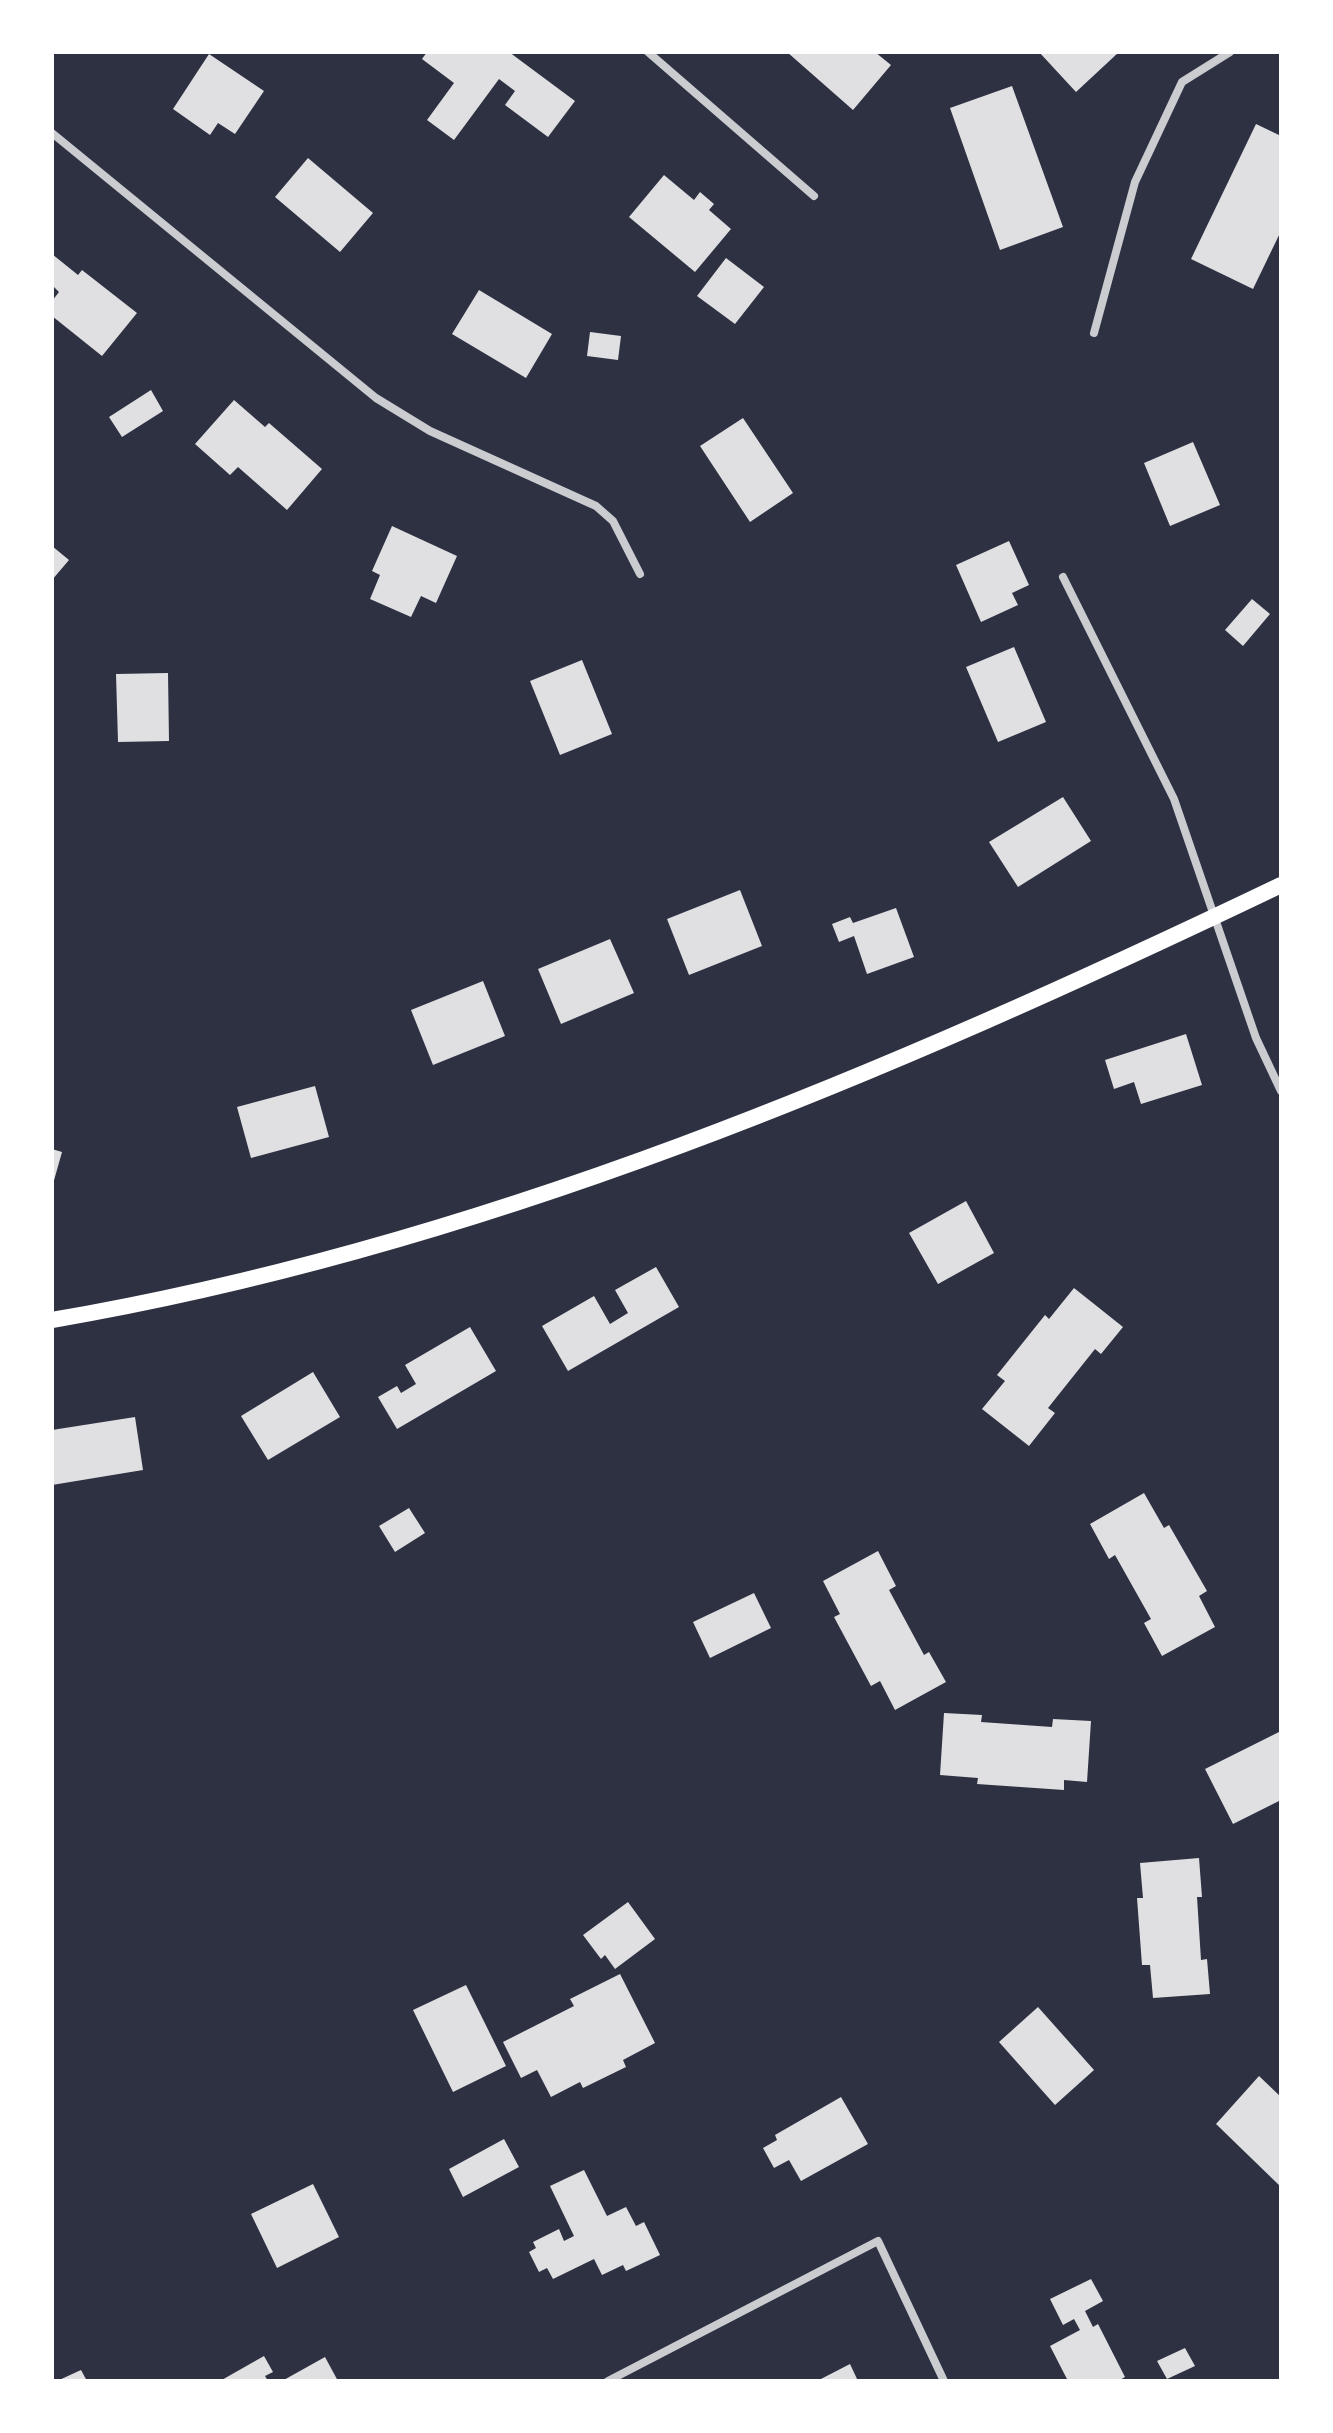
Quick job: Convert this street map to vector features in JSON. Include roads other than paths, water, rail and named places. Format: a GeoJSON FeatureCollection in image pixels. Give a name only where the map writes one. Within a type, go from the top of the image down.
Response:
{"type":"FeatureCollection","features":[{"type":"Feature","properties":{"kind":"main road"},"geometry":{"type":"LineString","coordinates":[[52,1320],[304,1267],[487,1213],[620,1167],[833,1089],[1048,996],[1281,885]]}},
{"type":"Feature","properties":{"kind":"street"},"geometry":{"type":"LineString","coordinates":[[648,52],[814,196]]}},
{"type":"Feature","properties":{"kind":"street"},"geometry":{"type":"LineString","coordinates":[[1094,333],[1135,182],[1182,82],[1230,52]]}},
{"type":"Feature","properties":{"kind":"street"},"geometry":{"type":"LineString","coordinates":[[52,133],[376,398],[430,431],[596,506],[613,521],[640,574]]}},
{"type":"Feature","properties":{"kind":"street"},"geometry":{"type":"LineString","coordinates":[[1063,577],[1174,799],[1217,916],[1256,1038],[1281,1091]]}},
{"type":"Feature","properties":{"kind":"street"},"geometry":{"type":"LineString","coordinates":[[608,2381],[878,2241],[944,2381]]}}]}
